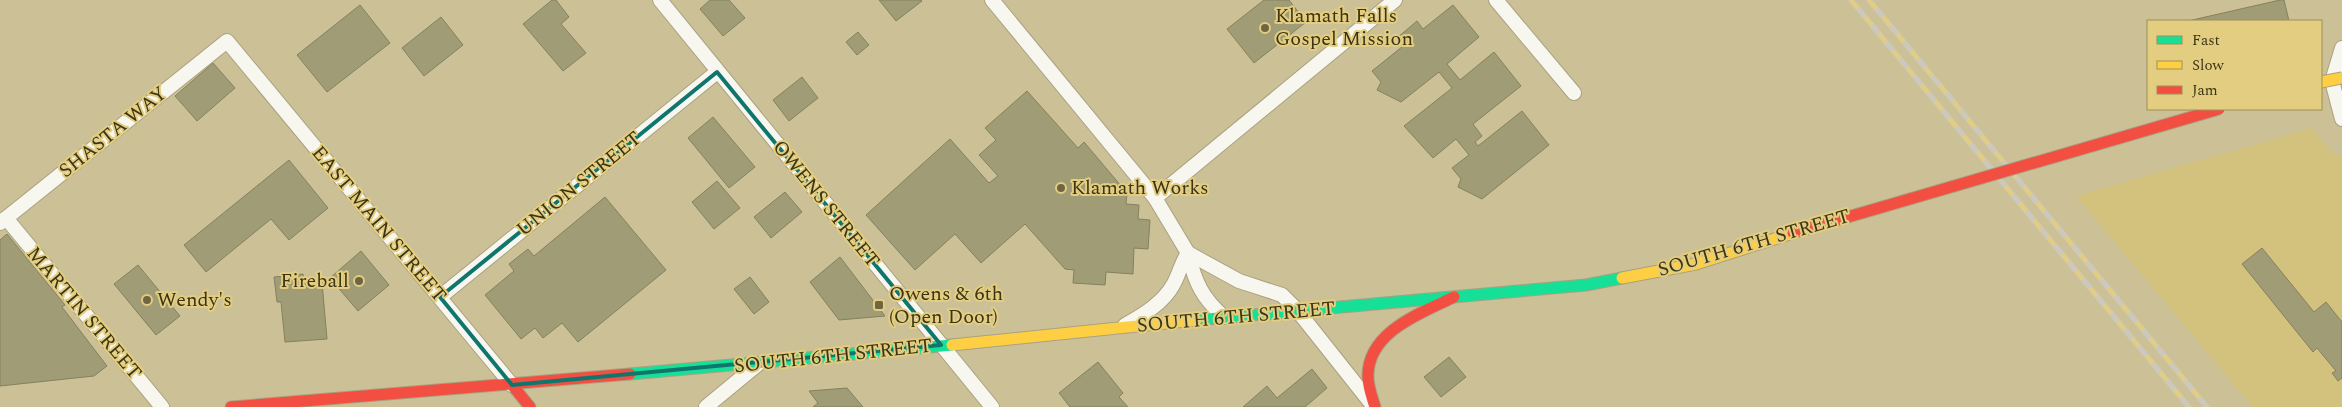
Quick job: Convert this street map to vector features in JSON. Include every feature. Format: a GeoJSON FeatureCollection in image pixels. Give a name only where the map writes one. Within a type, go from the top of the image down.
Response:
{"type":"FeatureCollection","features":[{"type":"Feature","properties":{"kind":"main road"},"geometry":{"type":"LineString","coordinates":[[2322,82],[2342,78]]}},
{"type":"Feature","properties":{"kind":"main road","name":"SOUTH 6TH STREET"},"geometry":{"type":"LineString","coordinates":[[231,407],[758,364],[1296,310],[1586,285],[1696,264],[1793,233],[2216,110]]}},
{"type":"Feature","properties":{"kind":"main road"},"geometry":{"type":"LineString","coordinates":[[1374,407],[1367,374],[1372,352],[1388,333],[1454,297]]}},
{"type":"Feature","properties":{"kind":"main road","name":"EAST MAIN STREET"},"geometry":{"type":"LineString","coordinates":[[512,385],[530,407]]}},
{"type":"Feature","properties":{"kind":"street","name":"OWENS STREET"},"geometry":{"type":"LineString","coordinates":[[660,0],[992,407]]}},
{"type":"Feature","properties":{"kind":"street"},"geometry":{"type":"LineString","coordinates":[[992,0],[1156,198],[1188,253],[1193,276],[1202,294],[1210,305],[1224,318]]}},
{"type":"Feature","properties":{"kind":"street"},"geometry":{"type":"LineString","coordinates":[[1156,198],[1395,0]]}},
{"type":"Feature","properties":{"kind":"street"},"geometry":{"type":"LineString","coordinates":[[1496,0],[1574,93]]}},
{"type":"Feature","properties":{"kind":"street","name":"SHASTA WAY"},"geometry":{"type":"LineString","coordinates":[[3,221],[227,41]]}},
{"type":"Feature","properties":{"kind":"street","name":"EAST MAIN STREET"},"geometry":{"type":"LineString","coordinates":[[227,41],[512,385]]}},
{"type":"Feature","properties":{"kind":"street"},"geometry":{"type":"LineString","coordinates":[[2342,48],[2332,81],[2342,119]]}},
{"type":"Feature","properties":{"kind":"street","name":"UNION STREET"},"geometry":{"type":"LineString","coordinates":[[440,297],[718,72]]}},
{"type":"Feature","properties":{"kind":"street","name":"MARTIN STREET"},"geometry":{"type":"LineString","coordinates":[[3,221],[162,407]]}},
{"type":"Feature","properties":{"kind":"street"},"geometry":{"type":"LineString","coordinates":[[1188,253],[1239,281],[1282,295],[1374,407]]}},
{"type":"Feature","properties":{"kind":"street"},"geometry":{"type":"LineString","coordinates":[[1121,328],[1162,300],[1174,284],[1181,263],[1188,253]]}},
{"type":"Feature","properties":{"kind":"street"},"geometry":{"type":"LineString","coordinates":[[706,407],[758,364]]}},
{"type":"Feature","properties":{"kind":"highlighted area"},"geometry":{"type":"Polygon","coordinates":[[[717,72],[941,345],[758,364],[512,385],[440,297],[717,72]]]}},
{"type":"Feature","properties":{"kind":"shaded area"},"geometry":{"type":"Polygon","coordinates":[[[2312,128],[2330,151],[2342,157],[2342,407],[2253,407],[2076,196],[2312,128]]]}},
{"type":"Feature","properties":{"kind":"building"},"geometry":{"type":"Polygon","coordinates":[[[552,0],[556,0],[569,17],[561,24],[586,53],[563,71],[523,24],[552,0]]]}},
{"type":"Feature","properties":{"kind":"building"},"geometry":{"type":"Polygon","coordinates":[[[710,0],[729,0],[745,18],[723,36],[700,9],[710,0]]]}},
{"type":"Feature","properties":{"kind":"building"},"geometry":{"type":"Polygon","coordinates":[[[879,0],[921,0],[922,1],[896,21],[879,0]]]}},
{"type":"Feature","properties":{"kind":"building"},"geometry":{"type":"Polygon","coordinates":[[[1264,0],[1289,0],[1306,22],[1254,63],[1227,29],[1264,0]]]}},
{"type":"Feature","properties":{"kind":"building"},"geometry":{"type":"Polygon","coordinates":[[[2284,0],[2289,20],[2192,20],[2284,0]]]}},
{"type":"Feature","properties":{"kind":"building"},"geometry":{"type":"Polygon","coordinates":[[[360,5],[390,43],[327,92],[297,55],[360,5]]]}},
{"type":"Feature","properties":{"kind":"building"},"geometry":{"type":"Polygon","coordinates":[[[1453,5],[1479,37],[1447,64],[1460,80],[1494,52],[1521,86],[1473,124],[1482,136],[1475,142],[1478,146],[1522,111],[1549,145],[1482,199],[1458,187],[1461,179],[1452,168],[1469,155],[1456,139],[1433,158],[1404,126],[1452,88],[1439,72],[1401,102],[1377,90],[1381,82],[1372,71],[1403,46],[1397,38],[1417,21],[1423,29],[1453,5]]]}},
{"type":"Feature","properties":{"kind":"building"},"geometry":{"type":"Polygon","coordinates":[[[441,17],[463,45],[424,76],[402,48],[441,17]]]}},
{"type":"Feature","properties":{"kind":"building"},"geometry":{"type":"Polygon","coordinates":[[[858,32],[869,45],[857,55],[846,42],[858,32]]]}},
{"type":"Feature","properties":{"kind":"building"},"geometry":{"type":"Polygon","coordinates":[[[213,63],[235,88],[197,121],[175,96],[213,63]]]}},
{"type":"Feature","properties":{"kind":"building"},"geometry":{"type":"Polygon","coordinates":[[[802,77],[818,98],[789,121],[773,100],[802,77]]]}},
{"type":"Feature","properties":{"kind":"building"},"geometry":{"type":"Polygon","coordinates":[[[1027,91],[1078,148],[1084,142],[1127,193],[1126,204],[1139,205],[1138,219],[1150,220],[1148,249],[1134,248],[1133,274],[1106,272],[1105,285],[1073,283],[1074,270],[1065,269],[1025,224],[981,263],[955,234],[915,270],[866,215],[950,139],[989,183],[998,176],[979,155],[996,140],[985,128],[1027,91]]]}},
{"type":"Feature","properties":{"kind":"building"},"geometry":{"type":"Polygon","coordinates":[[[713,117],[755,167],[729,188],[688,138],[713,117]]]}},
{"type":"Feature","properties":{"kind":"building"},"geometry":{"type":"Polygon","coordinates":[[[289,160],[328,208],[289,240],[271,219],[206,272],[184,245],[289,160]]]}},
{"type":"Feature","properties":{"kind":"building"},"geometry":{"type":"Polygon","coordinates":[[[717,181],[740,208],[714,229],[692,202],[717,181]]]}},
{"type":"Feature","properties":{"kind":"building"},"geometry":{"type":"Polygon","coordinates":[[[785,192],[802,212],[771,238],[754,217],[785,192]]]}},
{"type":"Feature","properties":{"kind":"building"},"geometry":{"type":"Polygon","coordinates":[[[605,197],[666,270],[578,342],[562,323],[543,338],[535,328],[521,339],[485,295],[514,271],[509,264],[528,249],[534,256],[605,197]]]}},
{"type":"Feature","properties":{"kind":"building"},"geometry":{"type":"Polygon","coordinates":[[[7,234],[65,305],[62,307],[107,366],[94,376],[0,386],[0,240],[7,234]]]}},
{"type":"Feature","properties":{"kind":"building"},"geometry":{"type":"Polygon","coordinates":[[[2262,248],[2314,312],[2326,302],[2342,322],[2342,378],[2338,381],[2332,373],[2336,371],[2317,348],[2313,352],[2242,264],[2262,248]]]}},
{"type":"Feature","properties":{"kind":"building","name":"Fireball"},"geometry":{"type":"Polygon","coordinates":[[[361,251],[389,285],[358,311],[330,278],[361,251]]]}},
{"type":"Feature","properties":{"kind":"building"},"geometry":{"type":"Polygon","coordinates":[[[840,257],[885,316],[839,320],[810,282],[840,257]]]}},
{"type":"Feature","properties":{"kind":"building","name":"Wendy's"},"geometry":{"type":"Polygon","coordinates":[[[138,265],[180,316],[156,335],[114,284],[138,265]]]}},
{"type":"Feature","properties":{"kind":"building"},"geometry":{"type":"Polygon","coordinates":[[[303,274],[304,284],[322,282],[327,339],[285,342],[281,302],[277,302],[274,277],[303,274]]]}},
{"type":"Feature","properties":{"kind":"building"},"geometry":{"type":"Polygon","coordinates":[[[750,277],[769,302],[754,314],[734,289],[750,277]]]}},
{"type":"Feature","properties":{"kind":"building"},"geometry":{"type":"Polygon","coordinates":[[[1449,357],[1466,377],[1441,397],[1424,377],[1449,357]]]}},
{"type":"Feature","properties":{"kind":"building"},"geometry":{"type":"Polygon","coordinates":[[[1098,362],[1123,393],[1119,397],[1128,407],[1070,407],[1059,393],[1098,362]]]}},
{"type":"Feature","properties":{"kind":"building"},"geometry":{"type":"Polygon","coordinates":[[[1312,369],[1327,388],[1305,407],[1243,407],[1267,386],[1277,398],[1312,369]]]}},
{"type":"Feature","properties":{"kind":"building"},"geometry":{"type":"Polygon","coordinates":[[[847,388],[863,407],[813,407],[818,403],[809,391],[847,388]]]}},
{"type":"Feature","properties":{"kind":"railway"},"geometry":{"type":"LineString","coordinates":[[1851,0],[2189,407]]}},
{"type":"Feature","properties":{"kind":"railway"},"geometry":{"type":"LineString","coordinates":[[1869,0],[2207,407]]}},
{"type":"Feature","properties":{"kind":"traffic: fast"},"geometry":{"type":"LineString","coordinates":[[1196,320],[1586,285],[1622,278]]}},
{"type":"Feature","properties":{"kind":"traffic: fast"},"geometry":{"type":"LineString","coordinates":[[630,374],[952,345]]}},
{"type":"Feature","properties":{"kind":"traffic: slow"},"geometry":{"type":"LineString","coordinates":[[2322,82],[2342,78]]}},
{"type":"Feature","properties":{"kind":"traffic: slow"},"geometry":{"type":"LineString","coordinates":[[1622,278],[1696,264],[1793,233]]}},
{"type":"Feature","properties":{"kind":"traffic: slow"},"geometry":{"type":"LineString","coordinates":[[952,345],[1196,320]]}},
{"type":"Feature","properties":{"kind":"traffic: jam"},"geometry":{"type":"LineString","coordinates":[[1793,233],[2216,110]]}},
{"type":"Feature","properties":{"kind":"traffic: jam"},"geometry":{"type":"LineString","coordinates":[[1375,407],[1369,388],[1368,377],[1370,361],[1376,348],[1398,326],[1412,317],[1454,297]]}},
{"type":"Feature","properties":{"kind":"traffic: jam"},"geometry":{"type":"LineString","coordinates":[[231,407],[630,374]]}},
{"type":"Feature","properties":{"kind":"traffic: jam"},"geometry":{"type":"LineString","coordinates":[[512,385],[530,407]]}},
{"type":"Feature","properties":{"kind":"place","name":"Klamath Falls Gospel Mission"},"geometry":{"type":"Point","coordinates":[1265,28]}},
{"type":"Feature","properties":{"kind":"place","name":"Klamath Works"},"geometry":{"type":"Point","coordinates":[1061,188]}},
{"type":"Feature","properties":{"kind":"place","name":"Fireball"},"geometry":{"type":"Point","coordinates":[359,281]}},
{"type":"Feature","properties":{"kind":"place","name":"Wendy's"},"geometry":{"type":"Point","coordinates":[147,300]}},
{"type":"Feature","properties":{"kind":"place","name":"Owens & 6th (Open Door)"},"geometry":{"type":"Point","coordinates":[879,305]}}]}
